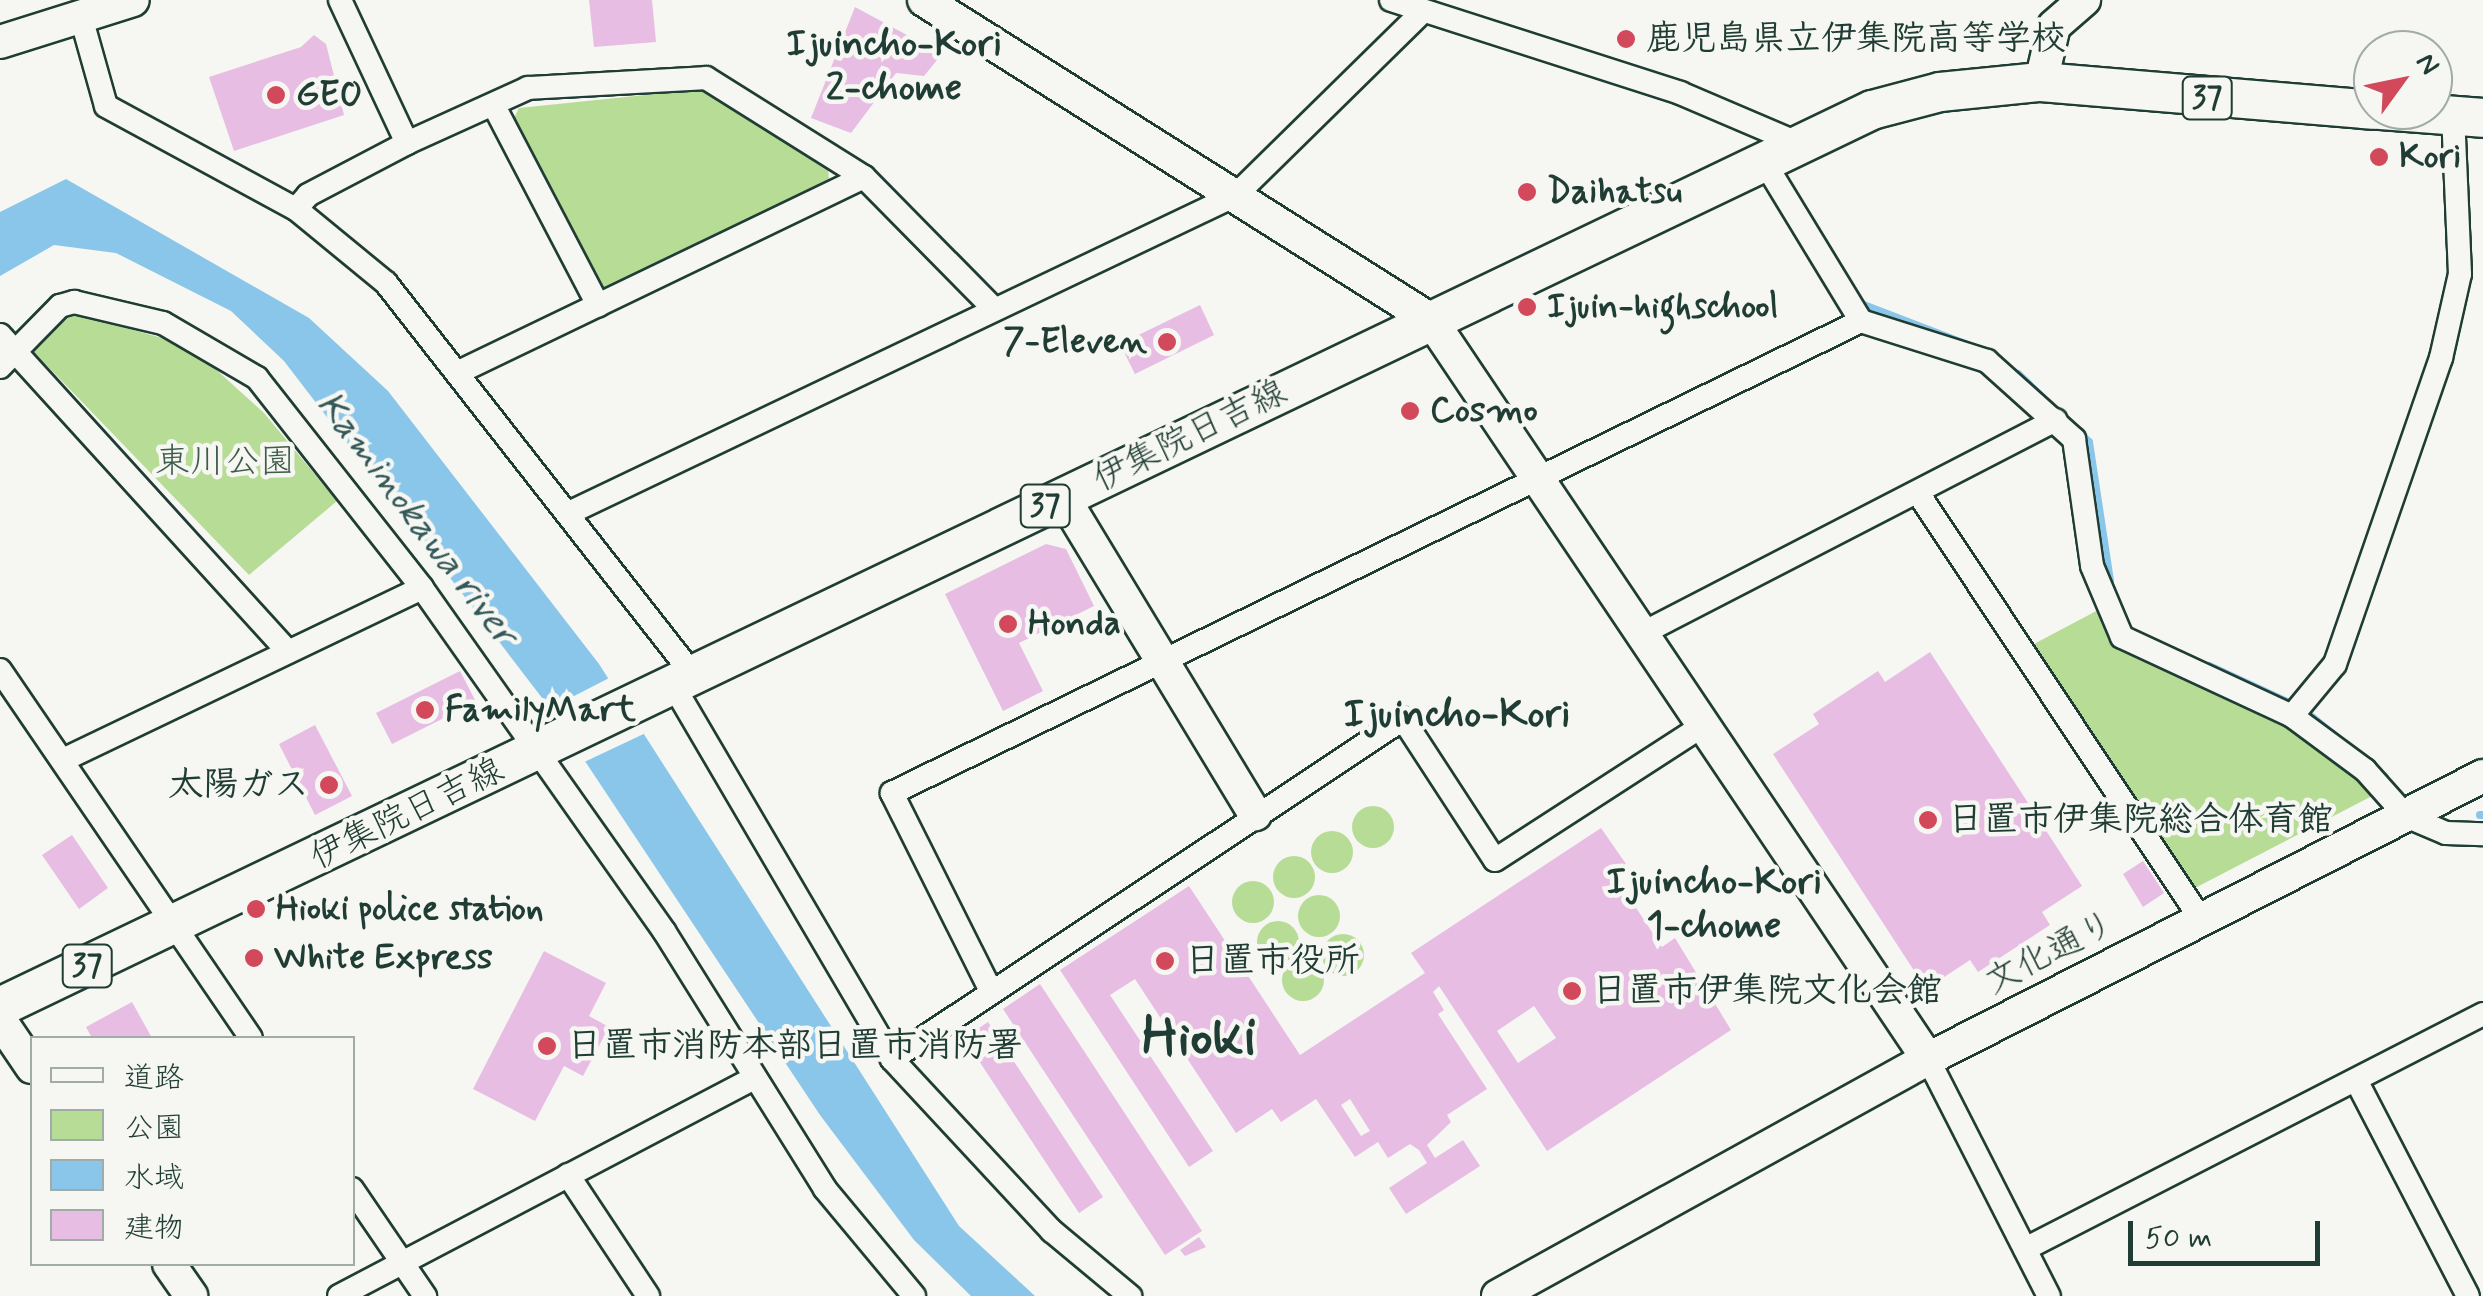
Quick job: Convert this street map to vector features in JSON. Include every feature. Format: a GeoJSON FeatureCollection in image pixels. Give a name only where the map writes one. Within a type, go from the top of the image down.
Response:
{"type":"FeatureCollection","features":[{"type":"Feature","properties":{"kind":"main road","name":"伊集院日吉線"},"geometry":{"type":"LineString","coordinates":[[0,1007],[1797,143],[1901,100],[2041,82],[2353,108]]}},
{"type":"Feature","properties":{"kind":"street"},"geometry":{"type":"LineString","coordinates":[[0,42],[133,0]]}},
{"type":"Feature","properties":{"kind":"street"},"geometry":{"type":"LineString","coordinates":[[340,0],[407,143]]}},
{"type":"Feature","properties":{"kind":"street"},"geometry":{"type":"LineString","coordinates":[[924,0],[1431,320],[1541,477],[1928,1059],[2049,1296]]}},
{"type":"Feature","properties":{"kind":"street"},"geometry":{"type":"LineString","coordinates":[[1390,0],[1680,93],[1797,143]]}},
{"type":"Feature","properties":{"kind":"street"},"geometry":{"type":"LineString","coordinates":[[2041,82],[2054,26],[2084,0]]}},
{"type":"Feature","properties":{"kind":"street"},"geometry":{"type":"LineString","coordinates":[[571,512],[1236,195],[1423,10]]}},
{"type":"Feature","properties":{"kind":"street"},"geometry":{"type":"LineString","coordinates":[[81,17],[106,106],[296,209],[386,283],[460,371],[571,512],[892,1059],[1052,1232],[1130,1296]]}},
{"type":"Feature","properties":{"kind":"street"},"geometry":{"type":"LineString","coordinates":[[296,209],[308,195],[407,143],[528,88],[706,78],[864,177],[994,309]]}},
{"type":"Feature","properties":{"kind":"street"},"geometry":{"type":"LineString","coordinates":[[494,106],[598,305]]}},
{"type":"Feature","properties":{"kind":"street"},"geometry":{"type":"LineString","coordinates":[[2297,710],[2335,664],[2441,358],[2460,274],[2468,116]]}},
{"type":"Feature","properties":{"kind":"street"},"geometry":{"type":"LineString","coordinates":[[1763,160],[1861,321],[1988,361],[2056,420],[2082,457],[2092,566],[2122,636],[2297,710],[2365,770],[2406,816],[2446,833],[2483,834]]}},
{"type":"Feature","properties":{"kind":"street"},"geometry":{"type":"LineString","coordinates":[[460,371],[864,177]]}},
{"type":"Feature","properties":{"kind":"street"},"geometry":{"type":"LineString","coordinates":[[287,650],[5,348],[74,302],[163,323],[208,344],[282,404],[544,748],[825,1189],[914,1296]]}},
{"type":"Feature","properties":{"kind":"street"},"geometry":{"type":"LineString","coordinates":[[989,987],[892,793],[1158,660],[1861,321]]}},
{"type":"Feature","properties":{"kind":"street"},"geometry":{"type":"LineString","coordinates":[[1644,632],[2056,420]]}},
{"type":"Feature","properties":{"kind":"street"},"geometry":{"type":"LineString","coordinates":[[1918,492],[2202,921]]}},
{"type":"Feature","properties":{"kind":"street"},"geometry":{"type":"LineString","coordinates":[[1063,497],[1158,660],[1255,814]]}},
{"type":"Feature","properties":{"kind":"street"},"geometry":{"type":"LineString","coordinates":[[63,760],[422,588]]}},
{"type":"Feature","properties":{"kind":"street"},"geometry":{"type":"LineString","coordinates":[[0,670],[250,1036]]}},
{"type":"Feature","properties":{"kind":"street"},"geometry":{"type":"LineString","coordinates":[[892,1059],[989,987],[1403,720],[1495,860],[1706,724]]}},
{"type":"Feature","properties":{"kind":"street","name":"文化通り"},"geometry":{"type":"LineString","coordinates":[[1498,1296],[1928,1059],[2483,776]]}},
{"type":"Feature","properties":{"kind":"street"},"geometry":{"type":"LineString","coordinates":[[2025,1249],[2483,1014]]}},
{"type":"Feature","properties":{"kind":"street"},"geometry":{"type":"LineString","coordinates":[[0,1020],[30,1064]]}},
{"type":"Feature","properties":{"kind":"street"},"geometry":{"type":"LineString","coordinates":[[338,1296],[754,1078]]}},
{"type":"Feature","properties":{"kind":"street"},"geometry":{"type":"LineString","coordinates":[[2356,1080],[2470,1296],[2483,1288]]}},
{"type":"Feature","properties":{"kind":"street"},"geometry":{"type":"LineString","coordinates":[[568,1174],[648,1296]]}},
{"type":"Feature","properties":{"kind":"street"},"geometry":{"type":"LineString","coordinates":[[355,1193],[425,1296]]}},
{"type":"Feature","properties":{"kind":"street"},"geometry":{"type":"LineString","coordinates":[[170,1266],[192,1296]]}},
{"type":"Feature","properties":{"kind":"green space"},"geometry":{"type":"Polygon","coordinates":[[[703,89],[828,168],[829,180],[607,288],[595,285],[514,118],[519,108],[703,89]]]}},
{"type":"Feature","properties":{"kind":"green space","name":"東川公園"},"geometry":{"type":"Polygon","coordinates":[[[74,313],[190,346],[264,413],[337,501],[249,575],[30,348],[74,313]]]}},
{"type":"Feature","properties":{"kind":"green space"},"geometry":{"type":"Polygon","coordinates":[[[2102,608],[2115,639],[2132,654],[2285,721],[2351,767],[2374,795],[2195,888],[2032,645],[2102,608]]]}},
{"type":"Feature","properties":{"kind":"green space"},"geometry":{"type":"Polygon","coordinates":[[[1373,806],[1388,812],[1394,827],[1388,842],[1373,848],[1358,842],[1352,827],[1358,812],[1373,806]]]}},
{"type":"Feature","properties":{"kind":"green space"},"geometry":{"type":"Polygon","coordinates":[[[1332,831],[1347,837],[1353,852],[1347,867],[1332,873],[1317,867],[1311,852],[1317,837],[1332,831]]]}},
{"type":"Feature","properties":{"kind":"green space"},"geometry":{"type":"Polygon","coordinates":[[[1294,856],[1309,862],[1315,877],[1309,892],[1294,898],[1279,892],[1273,877],[1279,862],[1294,856]]]}},
{"type":"Feature","properties":{"kind":"green space"},"geometry":{"type":"Polygon","coordinates":[[[1253,881],[1268,887],[1274,902],[1268,917],[1253,923],[1238,917],[1232,902],[1238,887],[1253,881]]]}},
{"type":"Feature","properties":{"kind":"green space"},"geometry":{"type":"Polygon","coordinates":[[[1319,895],[1334,901],[1340,916],[1334,931],[1319,937],[1304,931],[1298,916],[1304,901],[1319,895]]]}},
{"type":"Feature","properties":{"kind":"green space"},"geometry":{"type":"Polygon","coordinates":[[[1278,921],[1293,927],[1299,942],[1293,957],[1278,963],[1263,957],[1257,942],[1263,927],[1278,921]]]}},
{"type":"Feature","properties":{"kind":"green space"},"geometry":{"type":"Polygon","coordinates":[[[1343,934],[1358,940],[1364,955],[1358,970],[1343,976],[1328,970],[1322,955],[1328,940],[1343,934]]]}},
{"type":"Feature","properties":{"kind":"green space"},"geometry":{"type":"Polygon","coordinates":[[[1303,959],[1318,965],[1324,980],[1318,995],[1303,1001],[1288,995],[1282,980],[1288,965],[1303,959]]]}},
{"type":"Feature","properties":{"kind":"water","name":"Kaminokawa river"},"geometry":{"type":"Polygon","coordinates":[[[66,179],[309,318],[388,391],[599,664],[959,1226],[1035,1296],[971,1296],[914,1240],[820,1115],[549,707],[284,361],[231,311],[116,253],[54,245],[0,276],[0,212],[66,179]]]}},
{"type":"Feature","properties":{"kind":"pier"},"geometry":{"type":"Polygon","coordinates":[[[613,676],[650,731],[580,764],[545,711],[613,676]]]}},
{"type":"Feature","properties":{"kind":"building"},"geometry":{"type":"Polygon","coordinates":[[[589,0],[652,0],[656,42],[594,47],[589,0]]]}},
{"type":"Feature","properties":{"kind":"building"},"geometry":{"type":"Polygon","coordinates":[[[855,7],[942,54],[924,76],[896,73],[851,133],[811,118],[855,7]]]}},
{"type":"Feature","properties":{"kind":"building"},"geometry":{"type":"Polygon","coordinates":[[[314,35],[326,44],[344,115],[234,151],[209,77],[301,47],[314,35]]]}},
{"type":"Feature","properties":{"kind":"building"},"geometry":{"type":"Polygon","coordinates":[[[1200,305],[1214,335],[1135,374],[1120,344],[1200,305]]]}},
{"type":"Feature","properties":{"kind":"building","name":"Honda"},"geometry":{"type":"Polygon","coordinates":[[[1046,544],[1066,549],[1094,606],[1019,643],[1043,691],[1003,711],[945,594],[1046,544]]]}},
{"type":"Feature","properties":{"kind":"building","name":"日置市伊集院総合体育館"},"geometry":{"type":"Polygon","coordinates":[[[1930,652],[2082,886],[2042,912],[2050,925],[1978,972],[1970,960],[1926,989],[1773,754],[1819,724],[1813,714],[1878,671],[1885,682],[1930,652]]]}},
{"type":"Feature","properties":{"kind":"building"},"geometry":{"type":"Polygon","coordinates":[[[460,671],[476,702],[392,744],[376,713],[460,671]]]}},
{"type":"Feature","properties":{"kind":"building"},"geometry":{"type":"Polygon","coordinates":[[[315,725],[352,796],[315,815],[279,744],[315,725]]]}},
{"type":"Feature","properties":{"kind":"building"},"geometry":{"type":"Polygon","coordinates":[[[1601,828],[1626,864],[1613,873],[1662,947],[1675,938],[1731,1030],[1547,1151],[1439,986],[1433,992],[1444,1010],[1438,1014],[1487,1089],[1447,1115],[1451,1122],[1427,1145],[1435,1158],[1463,1140],[1480,1166],[1406,1214],[1389,1188],[1427,1163],[1419,1150],[1410,1144],[1388,1158],[1378,1142],[1355,1157],[1316,1099],[1281,1122],[1272,1109],[1236,1133],[1135,979],[1110,995],[1213,1151],[1189,1167],[1060,970],[1189,886],[1300,1055],[1425,973],[1411,953],[1601,828]],[[1534,1006],[1497,1031],[1518,1063],[1556,1038],[1534,1006]],[[1350,1099],[1341,1105],[1361,1136],[1370,1131],[1350,1099]]]}},
{"type":"Feature","properties":{"kind":"building"},"geometry":{"type":"Polygon","coordinates":[[[72,835],[108,888],[79,909],[42,855],[72,835]]]}},
{"type":"Feature","properties":{"kind":"building"},"geometry":{"type":"Polygon","coordinates":[[[2143,861],[2164,893],[2143,907],[2123,874],[2143,861]]]}},
{"type":"Feature","properties":{"kind":"building","name":"日置市消防本部日置市消防署"},"geometry":{"type":"Polygon","coordinates":[[[544,951],[606,983],[589,1016],[609,1027],[583,1076],[564,1066],[535,1121],[473,1089],[544,951]]]}},
{"type":"Feature","properties":{"kind":"building"},"geometry":{"type":"Polygon","coordinates":[[[1040,984],[1202,1231],[1165,1255],[1003,1009],[1040,984]]]}},
{"type":"Feature","properties":{"kind":"building"},"geometry":{"type":"Polygon","coordinates":[[[132,1002],[151,1036],[91,1036],[86,1027],[132,1002]]]}},
{"type":"Feature","properties":{"kind":"building"},"geometry":{"type":"Polygon","coordinates":[[[988,1022],[1103,1197],[1079,1213],[964,1038],[988,1022]]]}},
{"type":"Feature","properties":{"kind":"building"},"geometry":{"type":"Polygon","coordinates":[[[1199,1237],[1206,1247],[1185,1256],[1180,1250],[1199,1237]]]}},
{"type":"Feature","properties":{"kind":"waterway"},"geometry":{"type":"LineString","coordinates":[[1861,304],[1986,352]]}},
{"type":"Feature","properties":{"kind":"waterway"},"geometry":{"type":"LineString","coordinates":[[2018,374],[2089,442],[2110,581]]}},
{"type":"Feature","properties":{"kind":"waterway"},"geometry":{"type":"LineString","coordinates":[[2209,666],[2296,706]]}},
{"type":"Feature","properties":{"kind":"waterway"},"geometry":{"type":"LineString","coordinates":[[2312,717],[2385,777]]}},
{"type":"Feature","properties":{"kind":"place","name":"鹿児島県立伊集院高等学校"},"geometry":{"type":"Point","coordinates":[1626,39]}},
{"type":"Feature","properties":{"kind":"place","name":"GEO"},"geometry":{"type":"Point","coordinates":[276,95]}},
{"type":"Feature","properties":{"kind":"place","name":"Kori"},"geometry":{"type":"Point","coordinates":[2379,157]}},
{"type":"Feature","properties":{"kind":"place","name":"Daihatsu"},"geometry":{"type":"Point","coordinates":[1527,192]}},
{"type":"Feature","properties":{"kind":"place","name":"Ijuin-highschool"},"geometry":{"type":"Point","coordinates":[1527,307]}},
{"type":"Feature","properties":{"kind":"place","name":"7-Eleven"},"geometry":{"type":"Point","coordinates":[1167,342]}},
{"type":"Feature","properties":{"kind":"place","name":"Cosmo"},"geometry":{"type":"Point","coordinates":[1410,411]}},
{"type":"Feature","properties":{"kind":"place","name":"Honda"},"geometry":{"type":"Point","coordinates":[1008,624]}},
{"type":"Feature","properties":{"kind":"place","name":"FamilyMart"},"geometry":{"type":"Point","coordinates":[425,710]}},
{"type":"Feature","properties":{"kind":"place","name":"太陽ガス"},"geometry":{"type":"Point","coordinates":[329,785]}},
{"type":"Feature","properties":{"kind":"place","name":"日置市伊集院総合体育館"},"geometry":{"type":"Point","coordinates":[1928,820]}},
{"type":"Feature","properties":{"kind":"place","name":"Hioki police station"},"geometry":{"type":"Point","coordinates":[256,909]}},
{"type":"Feature","properties":{"kind":"place","name":"White Express"},"geometry":{"type":"Point","coordinates":[254,958]}},
{"type":"Feature","properties":{"kind":"place","name":"日置市役所"},"geometry":{"type":"Point","coordinates":[1165,961]}},
{"type":"Feature","properties":{"kind":"place","name":"日置市伊集院文化会館"},"geometry":{"type":"Point","coordinates":[1572,991]}},
{"type":"Feature","properties":{"kind":"place","name":"日置市消防本部日置市消防署"},"geometry":{"type":"Point","coordinates":[547,1046]}},
{"type":"Feature","properties":{"kind":"district","name":"Ijuincho-Kori 2-chome"},"geometry":{"type":"Point","coordinates":[894,66]}},
{"type":"Feature","properties":{"kind":"district","name":"Ijuincho-Kori"},"geometry":{"type":"Point","coordinates":[1457,715]}},
{"type":"Feature","properties":{"kind":"district","name":"Ijuincho-Kori 1-chome"},"geometry":{"type":"Point","coordinates":[1714,904]}},
{"type":"Feature","properties":{"kind":"district","name":"Hioki"},"geometry":{"type":"Point","coordinates":[1199,1040]}}]}
